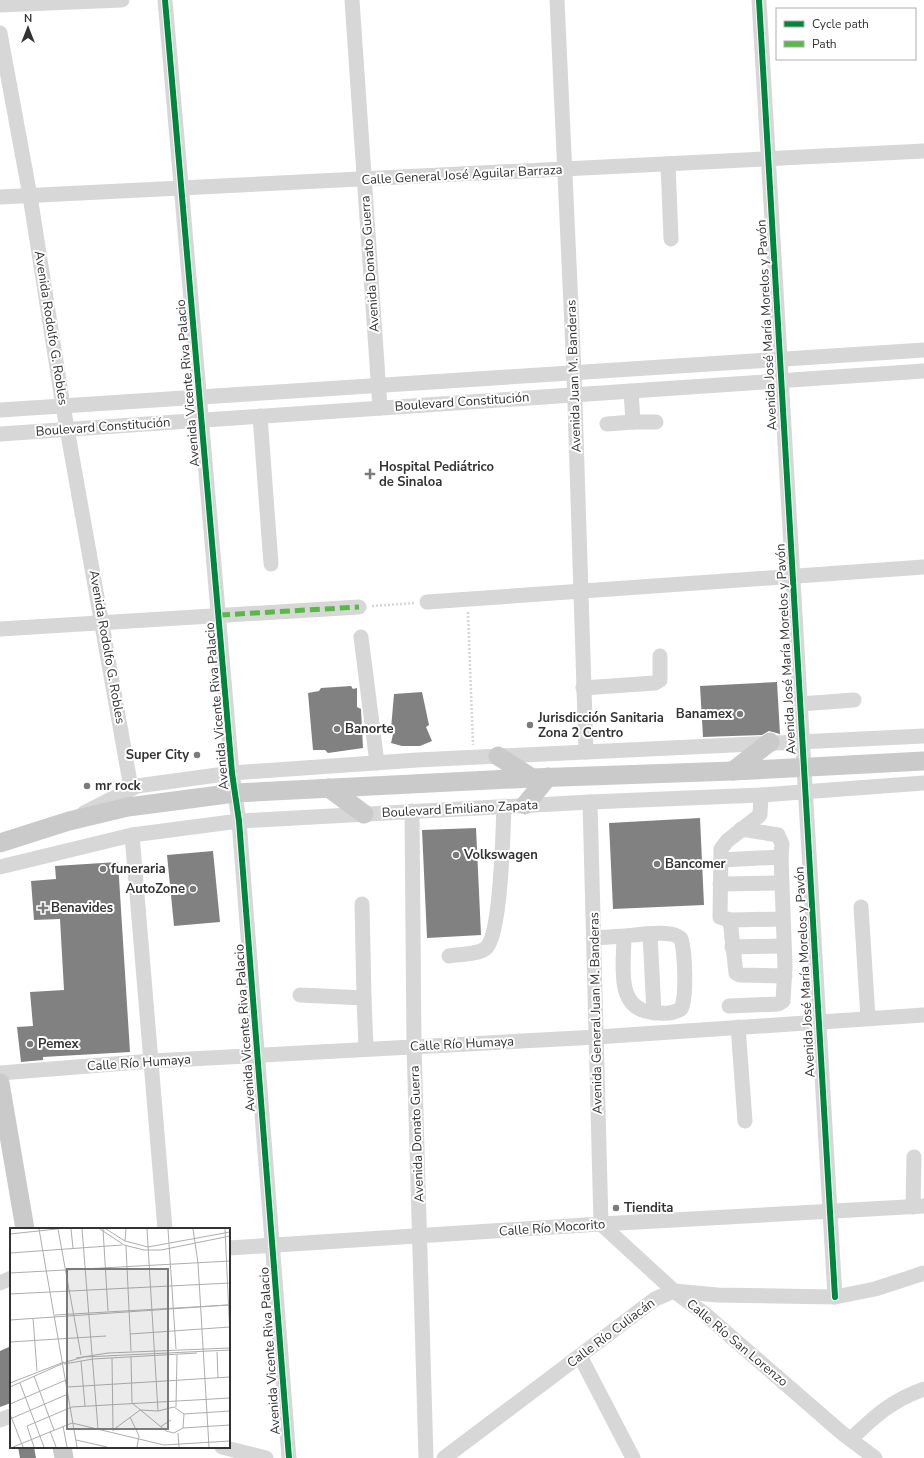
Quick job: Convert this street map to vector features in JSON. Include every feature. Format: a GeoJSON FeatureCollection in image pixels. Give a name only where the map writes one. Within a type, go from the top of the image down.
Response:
{"type":"FeatureCollection","features":[{"type":"Feature","properties":{"kind":"main road"},"geometry":{"type":"LineString","coordinates":[[734,770],[770,742]]}},
{"type":"Feature","properties":{"kind":"main road"},"geometry":{"type":"LineString","coordinates":[[498,756],[540,777]]}},
{"type":"Feature","properties":{"kind":"main road"},"geometry":{"type":"LineString","coordinates":[[0,844],[69,821],[150,804],[235,793],[540,777],[924,761]]}},
{"type":"Feature","properties":{"kind":"main road"},"geometry":{"type":"LineString","coordinates":[[525,805],[540,777]]}},
{"type":"Feature","properties":{"kind":"main road"},"geometry":{"type":"LineString","coordinates":[[329,788],[364,814]]}},
{"type":"Feature","properties":{"kind":"main road"},"geometry":{"type":"LineString","coordinates":[[0,1083],[5,1142],[25,1228]]}},
{"type":"Feature","properties":{"kind":"main road"},"geometry":{"type":"LineString","coordinates":[[62,1448],[64,1458]]}},
{"type":"Feature","properties":{"kind":"street"},"geometry":{"type":"LineString","coordinates":[[0,5],[122,0]]}},
{"type":"Feature","properties":{"kind":"street","name":"Avenida Vicente Riva Palacio"},"geometry":{"type":"LineString","coordinates":[[165,0],[201,420],[220,615],[232,773],[240,821],[289,1458]]}},
{"type":"Feature","properties":{"kind":"street","name":"Avenida Donato Guerra"},"geometry":{"type":"LineString","coordinates":[[352,0],[380,408]]}},
{"type":"Feature","properties":{"kind":"street","name":"Avenida Juan M. Banderas"},"geometry":{"type":"LineString","coordinates":[[557,0],[574,372],[586,752]]}},
{"type":"Feature","properties":{"kind":"street","name":"Avenida José María Morelos y Pavón"},"geometry":{"type":"LineString","coordinates":[[760,0],[835,1296]]}},
{"type":"Feature","properties":{"kind":"street","name":"Avenida Rodolfo G. Robles"},"geometry":{"type":"LineString","coordinates":[[0,33],[30,196],[63,406],[103,622],[131,788]]}},
{"type":"Feature","properties":{"kind":"street","name":"Calle General José Aguilar Barraza"},"geometry":{"type":"LineString","coordinates":[[0,197],[924,151]]}},
{"type":"Feature","properties":{"kind":"street"},"geometry":{"type":"LineString","coordinates":[[668,164],[671,238]]}},
{"type":"Feature","properties":{"kind":"street","name":"Boulevard Constitución"},"geometry":{"type":"LineString","coordinates":[[0,410],[924,350]]}},
{"type":"Feature","properties":{"kind":"street","name":"Boulevard Constitución"},"geometry":{"type":"LineString","coordinates":[[0,434],[924,371]]}},
{"type":"Feature","properties":{"kind":"street"},"geometry":{"type":"LineString","coordinates":[[631,391],[633,422]]}},
{"type":"Feature","properties":{"kind":"street"},"geometry":{"type":"LineString","coordinates":[[260,416],[271,564]]}},
{"type":"Feature","properties":{"kind":"street"},"geometry":{"type":"LineString","coordinates":[[608,424],[656,422]]}},
{"type":"Feature","properties":{"kind":"street"},"geometry":{"type":"LineString","coordinates":[[427,602],[924,567]]}},
{"type":"Feature","properties":{"kind":"street"},"geometry":{"type":"LineString","coordinates":[[0,629],[359,607]]}},
{"type":"Feature","properties":{"kind":"street"},"geometry":{"type":"LineString","coordinates":[[361,637],[377,762]]}},
{"type":"Feature","properties":{"kind":"street"},"geometry":{"type":"LineString","coordinates":[[584,688],[655,683],[660,680],[660,656]]}},
{"type":"Feature","properties":{"kind":"street"},"geometry":{"type":"LineString","coordinates":[[800,704],[854,700]]}},
{"type":"Feature","properties":{"kind":"street"},"geometry":{"type":"LineString","coordinates":[[69,821],[131,788],[180,779],[232,773],[377,762],[770,742],[924,736]]}},
{"type":"Feature","properties":{"kind":"street","name":"Boulevard Emiliano Zapata"},"geometry":{"type":"LineString","coordinates":[[0,867],[132,835],[240,821],[504,806],[761,795],[924,783]]}},
{"type":"Feature","properties":{"kind":"street"},"geometry":{"type":"LineString","coordinates":[[761,795],[760,815],[723,845],[721,860],[720,917],[730,920],[782,919]]}},
{"type":"Feature","properties":{"kind":"street","name":"Avenida General Juan M. Banderas"},"geometry":{"type":"LineString","coordinates":[[590,802],[601,1224]]}},
{"type":"Feature","properties":{"kind":"street"},"geometry":{"type":"LineString","coordinates":[[449,956],[480,951],[487,948],[491,942],[495,927],[500,881],[504,806]]}},
{"type":"Feature","properties":{"kind":"street","name":"Avenida Donato Guerra"},"geometry":{"type":"LineString","coordinates":[[412,811],[414,1046],[426,1458]]}},
{"type":"Feature","properties":{"kind":"street"},"geometry":{"type":"LineString","coordinates":[[729,1006],[781,1004],[784,995],[785,976],[781,883],[782,844],[778,835],[741,829]]}},
{"type":"Feature","properties":{"kind":"street"},"geometry":{"type":"LineString","coordinates":[[132,835],[165,1228]]}},
{"type":"Feature","properties":{"kind":"street"},"geometry":{"type":"LineString","coordinates":[[721,860],[781,857]]}},
{"type":"Feature","properties":{"kind":"street"},"geometry":{"type":"LineString","coordinates":[[720,884],[781,883]]}},
{"type":"Feature","properties":{"kind":"street"},"geometry":{"type":"LineString","coordinates":[[362,904],[366,1049]]}},
{"type":"Feature","properties":{"kind":"street"},"geometry":{"type":"LineString","coordinates":[[861,907],[868,1018]]}},
{"type":"Feature","properties":{"kind":"street"},"geometry":{"type":"LineString","coordinates":[[730,920],[734,968],[736,973],[740,975],[785,976]]}},
{"type":"Feature","properties":{"kind":"street"},"geometry":{"type":"LineString","coordinates":[[594,938],[650,934],[676,934],[681,939],[683,944],[683,1004],[681,1009],[676,1011],[654,1013],[640,1011],[634,1007],[625,991],[624,936]]}},
{"type":"Feature","properties":{"kind":"street"},"geometry":{"type":"LineString","coordinates":[[650,934],[654,1013]]}},
{"type":"Feature","properties":{"kind":"street"},"geometry":{"type":"LineString","coordinates":[[732,947],[783,946]]}},
{"type":"Feature","properties":{"kind":"street"},"geometry":{"type":"LineString","coordinates":[[300,995],[364,998]]}},
{"type":"Feature","properties":{"kind":"street","name":"Calle Río Humaya"},"geometry":{"type":"LineString","coordinates":[[0,1073],[152,1061],[597,1036],[924,1015]]}},
{"type":"Feature","properties":{"kind":"street"},"geometry":{"type":"LineString","coordinates":[[738,1026],[745,1121]]}},
{"type":"Feature","properties":{"kind":"street"},"geometry":{"type":"LineString","coordinates":[[914,1157],[919,1207]]}},
{"type":"Feature","properties":{"kind":"street","name":"Calle Río Mocorito"},"geometry":{"type":"LineString","coordinates":[[230,1248],[420,1237],[601,1224],[919,1207]]}},
{"type":"Feature","properties":{"kind":"street","name":"Calle Río San Lorenzo"},"geometry":{"type":"LineString","coordinates":[[601,1224],[674,1291],[706,1315],[875,1458]]}},
{"type":"Feature","properties":{"kind":"street","name":"Calle Río Culiacán"},"geometry":{"type":"LineString","coordinates":[[444,1458],[655,1299],[674,1291],[717,1295],[835,1296],[875,1289],[924,1273]]}},
{"type":"Feature","properties":{"kind":"street"},"geometry":{"type":"LineString","coordinates":[[0,1283],[10,1278]]}},
{"type":"Feature","properties":{"kind":"street"},"geometry":{"type":"LineString","coordinates":[[580,1356],[633,1458]]}},
{"type":"Feature","properties":{"kind":"street"},"geometry":{"type":"LineString","coordinates":[[851,1439],[880,1411],[897,1400],[924,1389]]}},
{"type":"Feature","properties":{"kind":"street"},"geometry":{"type":"LineString","coordinates":[[0,1420],[10,1416]]}},
{"type":"Feature","properties":{"kind":"street"},"geometry":{"type":"LineString","coordinates":[[226,1448],[266,1458]]}},
{"type":"Feature","properties":{"kind":"path"},"geometry":{"type":"LineString","coordinates":[[468,600],[473,758]]}},
{"type":"Feature","properties":{"kind":"path"},"geometry":{"type":"LineString","coordinates":[[359,607],[427,602]]}},
{"type":"Feature","properties":{"kind":"building","name":"Banamex"},"geometry":{"type":"Polygon","coordinates":[[[777,682],[780,734],[769,731],[762,735],[703,737],[700,686],[777,682]]]}},
{"type":"Feature","properties":{"kind":"building","name":"Banorte"},"geometry":{"type":"Polygon","coordinates":[[[351,686],[353,689],[357,688],[357,707],[361,709],[363,748],[328,753],[325,750],[313,750],[308,693],[319,691],[321,688],[351,686]]]}},
{"type":"Feature","properties":{"kind":"building"},"geometry":{"type":"Polygon","coordinates":[[[422,692],[429,725],[426,727],[432,741],[420,746],[402,746],[391,743],[394,730],[391,729],[394,694],[422,692]]]}},
{"type":"Feature","properties":{"kind":"building","name":"Bancomer"},"geometry":{"type":"Polygon","coordinates":[[[700,818],[704,905],[613,909],[609,823],[700,818]]]}},
{"type":"Feature","properties":{"kind":"building"},"geometry":{"type":"Polygon","coordinates":[[[476,828],[481,935],[427,938],[422,830],[476,828]]]}},
{"type":"Feature","properties":{"kind":"building","name":"AutoZone"},"geometry":{"type":"Polygon","coordinates":[[[213,851],[220,922],[174,926],[167,855],[213,851]]]}},
{"type":"Feature","properties":{"kind":"building"},"geometry":{"type":"Polygon","coordinates":[[[118,862],[130,1052],[43,1057],[43,1060],[21,1062],[17,1027],[33,1026],[30,992],[64,990],[60,919],[34,920],[31,881],[56,879],[55,866],[118,862]]]}},
{"type":"Feature","properties":{"kind":"building"},"geometry":{"type":"Polygon","coordinates":[[[10,1346],[10,1403],[0,1407],[0,1351],[10,1346]]]}},
{"type":"Feature","properties":{"kind":"building"},"geometry":{"type":"Polygon","coordinates":[[[18,1448],[34,1448],[36,1458],[20,1458],[18,1448]]]}},
{"type":"Feature","properties":{"kind":"marked path"},"geometry":{"type":"LineString","coordinates":[[220,615],[359,607]]}},
{"type":"Feature","properties":{"kind":"cycle path"},"geometry":{"type":"LineString","coordinates":[[165,0],[232,773],[239,821],[289,1458]]}},
{"type":"Feature","properties":{"kind":"cycle path"},"geometry":{"type":"LineString","coordinates":[[759,0],[835,1297]]}},
{"type":"Feature","properties":{"kind":"place","name":"Hospital Pediátrico de Sinaloa"},"geometry":{"type":"Point","coordinates":[370,474]}},
{"type":"Feature","properties":{"kind":"place","name":"Banamex"},"geometry":{"type":"Point","coordinates":[740,714]}},
{"type":"Feature","properties":{"kind":"place","name":"Jurisdicción Sanitaria Zona 2 Centro"},"geometry":{"type":"Point","coordinates":[530,725]}},
{"type":"Feature","properties":{"kind":"place","name":"Banorte"},"geometry":{"type":"Point","coordinates":[337,729]}},
{"type":"Feature","properties":{"kind":"place","name":"Super City"},"geometry":{"type":"Point","coordinates":[197,755]}},
{"type":"Feature","properties":{"kind":"place","name":"mr rock"},"geometry":{"type":"Point","coordinates":[87,786]}},
{"type":"Feature","properties":{"kind":"place","name":"Volkswagen"},"geometry":{"type":"Point","coordinates":[456,855]}},
{"type":"Feature","properties":{"kind":"place","name":"Bancomer"},"geometry":{"type":"Point","coordinates":[657,864]}},
{"type":"Feature","properties":{"kind":"place","name":"funeraria"},"geometry":{"type":"Point","coordinates":[103,869]}},
{"type":"Feature","properties":{"kind":"place","name":"AutoZone"},"geometry":{"type":"Point","coordinates":[193,889]}},
{"type":"Feature","properties":{"kind":"place","name":"Benavides"},"geometry":{"type":"Point","coordinates":[43,908]}},
{"type":"Feature","properties":{"kind":"place","name":"Pemex"},"geometry":{"type":"Point","coordinates":[30,1044]}},
{"type":"Feature","properties":{"kind":"place","name":"Tiendita"},"geometry":{"type":"Point","coordinates":[616,1208]}}]}
